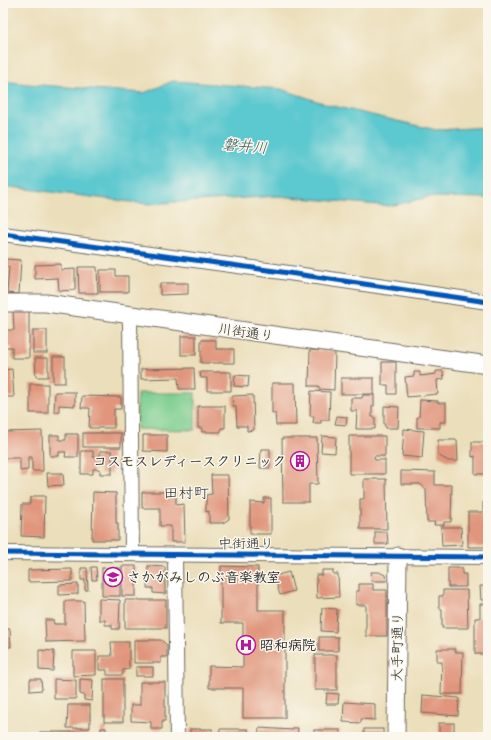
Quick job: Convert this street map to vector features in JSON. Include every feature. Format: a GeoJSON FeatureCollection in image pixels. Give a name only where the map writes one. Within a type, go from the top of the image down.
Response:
{"type":"FeatureCollection","features":[{"type":"Feature","properties":{"kind":"street"},"geometry":{"type":"LineString","coordinates":[[3,234],[488,302]]}},
{"type":"Feature","properties":{"kind":"street","name":"川街通り"},"geometry":{"type":"LineString","coordinates":[[3,303],[46,303],[130,316],[488,365]]}},
{"type":"Feature","properties":{"kind":"street"},"geometry":{"type":"LineString","coordinates":[[130,316],[132,554]]}},
{"type":"Feature","properties":{"kind":"street","name":"中街通り"},"geometry":{"type":"LineString","coordinates":[[3,553],[488,557]]}},
{"type":"Feature","properties":{"kind":"street"},"geometry":{"type":"LineString","coordinates":[[175,555],[177,737]]}},
{"type":"Feature","properties":{"kind":"street","name":"大手町通り"},"geometry":{"type":"LineString","coordinates":[[396,737],[398,556]]}},
{"type":"Feature","properties":{"kind":"green space"},"geometry":{"type":"Polygon","coordinates":[[[137,393],[195,393],[195,430],[137,429],[137,393]]]}},
{"type":"Feature","properties":{"kind":"water","name":"磐井川"},"geometry":{"type":"Polygon","coordinates":[[[3,81],[144,93],[173,81],[281,89],[329,105],[436,130],[488,127],[488,198],[429,197],[390,206],[278,196],[147,204],[3,186],[3,81]]]}},
{"type":"Feature","properties":{"kind":"building"},"geometry":{"type":"Polygon","coordinates":[[[6,259],[21,260],[19,294],[7,293],[9,267],[6,267],[6,259]]]}},
{"type":"Feature","properties":{"kind":"building"},"geometry":{"type":"Polygon","coordinates":[[[61,264],[61,270],[75,269],[75,290],[59,291],[58,278],[35,279],[35,265],[61,264]]]}},
{"type":"Feature","properties":{"kind":"building"},"geometry":{"type":"Polygon","coordinates":[[[78,267],[97,267],[98,293],[79,293],[78,267]]]}},
{"type":"Feature","properties":{"kind":"building"},"geometry":{"type":"Polygon","coordinates":[[[100,270],[116,270],[116,276],[128,276],[128,292],[100,292],[100,270]]]}},
{"type":"Feature","properties":{"kind":"building"},"geometry":{"type":"Polygon","coordinates":[[[160,283],[188,283],[188,294],[160,295],[160,283]]]}},
{"type":"Feature","properties":{"kind":"building"},"geometry":{"type":"Polygon","coordinates":[[[29,308],[29,358],[12,358],[12,347],[3,347],[3,330],[14,330],[13,309],[29,308]]]}},
{"type":"Feature","properties":{"kind":"building"},"geometry":{"type":"Polygon","coordinates":[[[33,330],[47,330],[47,353],[33,353],[33,330]]]}},
{"type":"Feature","properties":{"kind":"building"},"geometry":{"type":"Polygon","coordinates":[[[181,336],[196,336],[196,355],[181,355],[181,336]]]}},
{"type":"Feature","properties":{"kind":"building"},"geometry":{"type":"Polygon","coordinates":[[[201,340],[216,340],[216,349],[234,349],[234,363],[201,363],[201,340]]]}},
{"type":"Feature","properties":{"kind":"building"},"geometry":{"type":"Polygon","coordinates":[[[310,350],[335,351],[334,390],[319,389],[319,386],[309,386],[310,350]]]}},
{"type":"Feature","properties":{"kind":"building"},"geometry":{"type":"Polygon","coordinates":[[[53,357],[65,357],[65,383],[53,383],[53,357]]]}},
{"type":"Feature","properties":{"kind":"building"},"geometry":{"type":"Polygon","coordinates":[[[35,358],[48,358],[48,377],[36,377],[35,358]]]}},
{"type":"Feature","properties":{"kind":"building"},"geometry":{"type":"Polygon","coordinates":[[[382,362],[396,362],[396,394],[388,394],[388,385],[382,385],[382,362]]]}},
{"type":"Feature","properties":{"kind":"building"},"geometry":{"type":"Polygon","coordinates":[[[194,368],[195,389],[179,389],[178,378],[141,379],[141,369],[194,368]]]}},
{"type":"Feature","properties":{"kind":"building"},"geometry":{"type":"Polygon","coordinates":[[[12,369],[14,397],[3,397],[3,370],[12,369]]]}},
{"type":"Feature","properties":{"kind":"building"},"geometry":{"type":"Polygon","coordinates":[[[436,371],[443,371],[444,379],[437,380],[438,394],[407,397],[405,377],[414,376],[414,372],[420,372],[420,376],[436,374],[436,371]]]}},
{"type":"Feature","properties":{"kind":"building"},"geometry":{"type":"Polygon","coordinates":[[[200,372],[231,372],[231,391],[207,391],[207,378],[201,378],[200,372]]]}},
{"type":"Feature","properties":{"kind":"building"},"geometry":{"type":"Polygon","coordinates":[[[235,375],[249,376],[248,387],[234,386],[235,375]]]}},
{"type":"Feature","properties":{"kind":"building"},"geometry":{"type":"Polygon","coordinates":[[[341,378],[374,378],[374,394],[341,394],[341,378]]]}},
{"type":"Feature","properties":{"kind":"building"},"geometry":{"type":"Polygon","coordinates":[[[272,383],[295,383],[296,425],[276,425],[275,413],[272,413],[272,383]]]}},
{"type":"Feature","properties":{"kind":"building"},"geometry":{"type":"Polygon","coordinates":[[[30,384],[48,384],[48,413],[30,413],[30,384]]]}},
{"type":"Feature","properties":{"kind":"building"},"geometry":{"type":"Polygon","coordinates":[[[311,391],[330,392],[329,420],[321,420],[321,423],[313,423],[314,416],[310,416],[311,391]]]}},
{"type":"Feature","properties":{"kind":"building"},"geometry":{"type":"Polygon","coordinates":[[[55,392],[75,392],[75,406],[59,405],[59,412],[54,412],[55,392]]]}},
{"type":"Feature","properties":{"kind":"building"},"geometry":{"type":"Polygon","coordinates":[[[253,395],[254,430],[247,431],[247,426],[237,426],[236,407],[233,406],[232,396],[253,395]]]}},
{"type":"Feature","properties":{"kind":"building"},"geometry":{"type":"Polygon","coordinates":[[[363,395],[374,395],[372,417],[375,417],[375,429],[356,429],[357,411],[351,411],[351,398],[362,398],[363,395]]]}},
{"type":"Feature","properties":{"kind":"building"},"geometry":{"type":"Polygon","coordinates":[[[82,396],[121,397],[121,409],[114,409],[114,428],[89,428],[90,408],[81,408],[82,396]]]}},
{"type":"Feature","properties":{"kind":"building"},"geometry":{"type":"Polygon","coordinates":[[[420,400],[446,403],[446,422],[440,422],[440,428],[417,428],[420,400]]]}},
{"type":"Feature","properties":{"kind":"building"},"geometry":{"type":"Polygon","coordinates":[[[198,406],[225,406],[225,428],[221,428],[221,432],[202,432],[202,428],[198,428],[198,406]]]}},
{"type":"Feature","properties":{"kind":"building"},"geometry":{"type":"Polygon","coordinates":[[[384,406],[399,407],[398,428],[386,428],[384,424],[384,406]]]}},
{"type":"Feature","properties":{"kind":"building"},"geometry":{"type":"Polygon","coordinates":[[[337,416],[347,417],[346,425],[335,424],[337,416]]]}},
{"type":"Feature","properties":{"kind":"building"},"geometry":{"type":"Polygon","coordinates":[[[404,429],[424,431],[422,458],[402,456],[404,429]]]}},
{"type":"Feature","properties":{"kind":"building"},"geometry":{"type":"Polygon","coordinates":[[[42,431],[43,471],[32,471],[32,457],[28,457],[28,470],[20,471],[20,458],[3,458],[3,432],[42,431]]]}},
{"type":"Feature","properties":{"kind":"building"},"geometry":{"type":"Polygon","coordinates":[[[83,433],[121,433],[121,447],[83,447],[83,433]]]}},
{"type":"Feature","properties":{"kind":"building"},"geometry":{"type":"Polygon","coordinates":[[[66,434],[78,434],[78,457],[65,457],[66,452],[59,452],[59,456],[50,456],[50,435],[59,435],[59,440],[66,440],[66,434]]]}},
{"type":"Feature","properties":{"kind":"building"},"geometry":{"type":"Polygon","coordinates":[[[143,435],[167,435],[167,452],[143,451],[143,435]]]}},
{"type":"Feature","properties":{"kind":"building"},"geometry":{"type":"Polygon","coordinates":[[[322,436],[336,437],[335,453],[321,452],[322,436]]]}},
{"type":"Feature","properties":{"kind":"building"},"geometry":{"type":"Polygon","coordinates":[[[349,436],[385,436],[385,456],[374,456],[375,460],[385,460],[385,474],[349,474],[349,436]]]}},
{"type":"Feature","properties":{"kind":"building","name":"コスモスレディースクリニック"},"geometry":{"type":"Polygon","coordinates":[[[282,438],[317,438],[318,484],[309,484],[309,502],[283,502],[282,438]]]}},
{"type":"Feature","properties":{"kind":"building"},"geometry":{"type":"Polygon","coordinates":[[[438,440],[457,440],[458,461],[448,461],[438,455],[438,440]]]}},
{"type":"Feature","properties":{"kind":"building"},"geometry":{"type":"Polygon","coordinates":[[[472,442],[488,442],[488,474],[475,474],[475,456],[472,457],[472,442]]]}},
{"type":"Feature","properties":{"kind":"building"},"geometry":{"type":"Polygon","coordinates":[[[261,449],[270,449],[270,468],[260,468],[261,449]]]}},
{"type":"Feature","properties":{"kind":"building"},"geometry":{"type":"Polygon","coordinates":[[[81,451],[93,451],[93,457],[100,457],[100,451],[112,451],[112,474],[100,474],[100,469],[93,469],[93,474],[81,474],[81,451]]]}},
{"type":"Feature","properties":{"kind":"building"},"geometry":{"type":"Polygon","coordinates":[[[401,471],[435,472],[435,485],[452,485],[451,522],[444,522],[444,525],[434,525],[435,522],[427,522],[426,489],[420,484],[401,484],[401,471]]]}},
{"type":"Feature","properties":{"kind":"building"},"geometry":{"type":"Polygon","coordinates":[[[47,473],[63,473],[64,485],[48,486],[47,473]]]}},
{"type":"Feature","properties":{"kind":"building"},"geometry":{"type":"Polygon","coordinates":[[[211,475],[228,475],[229,519],[223,523],[209,523],[209,511],[206,512],[206,495],[212,494],[211,475]]]}},
{"type":"Feature","properties":{"kind":"building"},"geometry":{"type":"Polygon","coordinates":[[[364,479],[386,479],[387,529],[360,529],[360,499],[364,499],[364,479]]]}},
{"type":"Feature","properties":{"kind":"building"},"geometry":{"type":"Polygon","coordinates":[[[93,492],[116,493],[116,523],[118,523],[118,540],[92,540],[93,492]]]}},
{"type":"Feature","properties":{"kind":"building"},"geometry":{"type":"Polygon","coordinates":[[[142,492],[176,492],[176,505],[184,504],[185,542],[171,542],[171,526],[160,526],[160,508],[142,508],[142,492]]]}},
{"type":"Feature","properties":{"kind":"building"},"geometry":{"type":"Polygon","coordinates":[[[34,496],[45,496],[44,537],[21,536],[22,504],[30,504],[30,498],[34,496]]]}},
{"type":"Feature","properties":{"kind":"building"},"geometry":{"type":"Polygon","coordinates":[[[264,498],[271,498],[271,534],[250,534],[250,502],[264,503],[264,498]]]}},
{"type":"Feature","properties":{"kind":"building"},"geometry":{"type":"Polygon","coordinates":[[[483,502],[488,502],[488,547],[468,547],[468,512],[483,512],[483,502]]]}},
{"type":"Feature","properties":{"kind":"building"},"geometry":{"type":"Polygon","coordinates":[[[441,527],[461,527],[462,545],[442,546],[441,527]]]}},
{"type":"Feature","properties":{"kind":"building"},"geometry":{"type":"Polygon","coordinates":[[[375,532],[387,532],[388,544],[375,544],[375,532]]]}},
{"type":"Feature","properties":{"kind":"building"},"geometry":{"type":"Polygon","coordinates":[[[122,566],[136,566],[136,596],[122,596],[122,566]]]}},
{"type":"Feature","properties":{"kind":"building"},"geometry":{"type":"Polygon","coordinates":[[[148,566],[165,567],[165,594],[153,593],[153,588],[147,588],[148,566]]]}},
{"type":"Feature","properties":{"kind":"building","name":"昭和病院"},"geometry":{"type":"Polygon","coordinates":[[[221,566],[258,567],[258,610],[285,610],[285,718],[243,718],[243,688],[209,688],[209,666],[243,667],[243,623],[221,623],[221,566]]]}},
{"type":"Feature","properties":{"kind":"building"},"geometry":{"type":"Polygon","coordinates":[[[91,567],[96,567],[97,580],[92,580],[91,567]]]}},
{"type":"Feature","properties":{"kind":"building"},"geometry":{"type":"Polygon","coordinates":[[[81,568],[87,568],[88,590],[85,590],[85,580],[81,580],[81,568]]]}},
{"type":"Feature","properties":{"kind":"building"},"geometry":{"type":"Polygon","coordinates":[[[102,568],[120,568],[120,596],[102,596],[102,568]]]}},
{"type":"Feature","properties":{"kind":"building"},"geometry":{"type":"Polygon","coordinates":[[[448,568],[462,568],[462,574],[466,574],[466,587],[448,587],[448,568]]]}},
{"type":"Feature","properties":{"kind":"building"},"geometry":{"type":"Polygon","coordinates":[[[72,569],[72,581],[28,582],[28,570],[72,569]]]}},
{"type":"Feature","properties":{"kind":"building"},"geometry":{"type":"Polygon","coordinates":[[[322,570],[333,570],[333,574],[338,574],[339,597],[317,598],[316,575],[322,575],[322,570]]]}},
{"type":"Feature","properties":{"kind":"building"},"geometry":{"type":"Polygon","coordinates":[[[289,572],[294,591],[280,595],[274,576],[289,572]]]}},
{"type":"Feature","properties":{"kind":"building"},"geometry":{"type":"Polygon","coordinates":[[[371,572],[379,572],[385,575],[386,581],[372,581],[371,572]]]}},
{"type":"Feature","properties":{"kind":"building"},"geometry":{"type":"Polygon","coordinates":[[[78,584],[78,594],[59,595],[59,585],[78,584]]]}},
{"type":"Feature","properties":{"kind":"building"},"geometry":{"type":"Polygon","coordinates":[[[359,584],[373,584],[373,590],[387,590],[387,636],[366,636],[366,605],[356,605],[356,591],[359,591],[359,584]]]}},
{"type":"Feature","properties":{"kind":"building"},"geometry":{"type":"Polygon","coordinates":[[[480,586],[488,586],[488,600],[481,600],[480,586]]]}},
{"type":"Feature","properties":{"kind":"building"},"geometry":{"type":"Polygon","coordinates":[[[443,590],[467,590],[468,628],[442,628],[442,609],[439,608],[439,596],[443,596],[443,590]]]}},
{"type":"Feature","properties":{"kind":"building"},"geometry":{"type":"Polygon","coordinates":[[[99,599],[120,600],[119,629],[112,629],[112,625],[105,625],[105,620],[99,620],[99,599]]]}},
{"type":"Feature","properties":{"kind":"building"},"geometry":{"type":"Polygon","coordinates":[[[125,600],[166,600],[166,628],[125,628],[125,600]]]}},
{"type":"Feature","properties":{"kind":"building"},"geometry":{"type":"Polygon","coordinates":[[[65,601],[84,601],[85,641],[46,642],[45,620],[53,620],[54,624],[65,624],[65,601]]]}},
{"type":"Feature","properties":{"kind":"building"},"geometry":{"type":"Polygon","coordinates":[[[480,604],[488,604],[488,654],[475,654],[475,618],[480,618],[480,604]]]}},
{"type":"Feature","properties":{"kind":"building"},"geometry":{"type":"Polygon","coordinates":[[[322,608],[337,609],[336,632],[321,631],[322,608]]]}},
{"type":"Feature","properties":{"kind":"building"},"geometry":{"type":"Polygon","coordinates":[[[3,629],[10,629],[11,647],[3,647],[3,629]]]}},
{"type":"Feature","properties":{"kind":"building"},"geometry":{"type":"Polygon","coordinates":[[[319,637],[338,637],[338,651],[319,651],[319,637]]]}},
{"type":"Feature","properties":{"kind":"building"},"geometry":{"type":"Polygon","coordinates":[[[134,640],[161,640],[167,645],[167,657],[161,657],[161,663],[134,663],[134,640]]]}},
{"type":"Feature","properties":{"kind":"building"},"geometry":{"type":"Polygon","coordinates":[[[111,642],[129,642],[129,669],[123,670],[123,675],[107,675],[107,670],[99,670],[99,656],[112,656],[111,642]]]}},
{"type":"Feature","properties":{"kind":"building"},"geometry":{"type":"Polygon","coordinates":[[[437,649],[455,649],[455,652],[463,652],[462,694],[441,694],[442,662],[437,662],[437,649]]]}},
{"type":"Feature","properties":{"kind":"building"},"geometry":{"type":"Polygon","coordinates":[[[39,650],[54,651],[53,671],[39,670],[39,650]]]}},
{"type":"Feature","properties":{"kind":"building"},"geometry":{"type":"Polygon","coordinates":[[[73,651],[96,651],[96,675],[73,676],[73,651]]]}},
{"type":"Feature","properties":{"kind":"building"},"geometry":{"type":"Polygon","coordinates":[[[315,655],[337,655],[337,690],[315,690],[315,655]]]}},
{"type":"Feature","properties":{"kind":"building"},"geometry":{"type":"Polygon","coordinates":[[[136,667],[153,667],[153,676],[136,676],[136,667]]]}},
{"type":"Feature","properties":{"kind":"building"},"geometry":{"type":"Polygon","coordinates":[[[30,679],[41,679],[42,690],[30,691],[30,679]]]}},
{"type":"Feature","properties":{"kind":"building"},"geometry":{"type":"Polygon","coordinates":[[[54,679],[76,680],[76,699],[54,699],[54,679]]]}},
{"type":"Feature","properties":{"kind":"building"},"geometry":{"type":"Polygon","coordinates":[[[80,679],[93,680],[92,701],[84,700],[84,695],[80,694],[80,679]]]}},
{"type":"Feature","properties":{"kind":"building"},"geometry":{"type":"Polygon","coordinates":[[[104,679],[123,679],[123,722],[104,722],[104,679]]]}},
{"type":"Feature","properties":{"kind":"building"},"geometry":{"type":"Polygon","coordinates":[[[140,682],[165,682],[165,721],[162,721],[162,729],[151,729],[151,722],[131,721],[131,705],[140,705],[140,682]]]}},
{"type":"Feature","properties":{"kind":"building"},"geometry":{"type":"Polygon","coordinates":[[[327,693],[339,694],[338,704],[326,704],[327,693]]]}},
{"type":"Feature","properties":{"kind":"building"},"geometry":{"type":"Polygon","coordinates":[[[423,695],[459,698],[458,716],[422,713],[423,695]]]}},
{"type":"Feature","properties":{"kind":"building"},"geometry":{"type":"Polygon","coordinates":[[[344,702],[375,704],[375,720],[361,719],[361,723],[343,722],[344,702]]]}},
{"type":"Feature","properties":{"kind":"building"},"geometry":{"type":"Polygon","coordinates":[[[68,705],[90,705],[90,728],[67,728],[68,705]]]}},
{"type":"Feature","properties":{"kind":"building"},"geometry":{"type":"Polygon","coordinates":[[[439,723],[454,723],[454,737],[439,737],[439,723]]]}},
{"type":"Feature","properties":{"kind":"building"},"geometry":{"type":"Polygon","coordinates":[[[101,728],[106,728],[106,737],[100,737],[101,728]]]}},
{"type":"Feature","properties":{"kind":"building"},"geometry":{"type":"Polygon","coordinates":[[[259,728],[293,730],[293,728],[298,728],[297,737],[258,737],[259,728]]]}},
{"type":"Feature","properties":{"kind":"building"},"geometry":{"type":"Polygon","coordinates":[[[190,729],[212,729],[212,737],[190,737],[190,729]]]}},
{"type":"Feature","properties":{"kind":"building"},"geometry":{"type":"Polygon","coordinates":[[[220,729],[248,729],[248,737],[219,737],[220,729]]]}},
{"type":"Feature","properties":{"kind":"building"},"geometry":{"type":"Polygon","coordinates":[[[364,729],[383,729],[383,737],[364,737],[364,729]]]}},
{"type":"Feature","properties":{"kind":"building"},"geometry":{"type":"Polygon","coordinates":[[[314,730],[340,730],[340,737],[314,737],[314,730]]]}},
{"type":"Feature","properties":{"kind":"building"},"geometry":{"type":"Polygon","coordinates":[[[40,732],[88,732],[88,737],[40,737],[40,732]]]}},
{"type":"Feature","properties":{"kind":"cycle path"},"geometry":{"type":"LineString","coordinates":[[3,234],[488,302]]}},
{"type":"Feature","properties":{"kind":"cycle path"},"geometry":{"type":"LineString","coordinates":[[3,553],[488,557]]}},
{"type":"Feature","properties":{"kind":"place","name":"コスモスレディースクリニック"},"geometry":{"type":"Point","coordinates":[300,461]}},
{"type":"Feature","properties":{"kind":"place","name":"さかがみしのぶ音楽教室"},"geometry":{"type":"Point","coordinates":[113,577]}},
{"type":"Feature","properties":{"kind":"place","name":"昭和病院"},"geometry":{"type":"Point","coordinates":[246,645]}},
{"type":"Feature","properties":{"kind":"district","name":"田村町"},"geometry":{"type":"Point","coordinates":[186,493]}}]}
